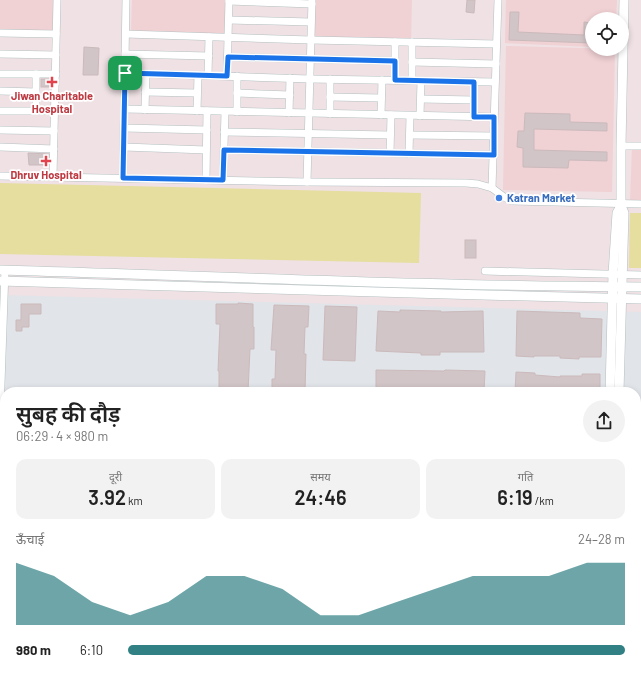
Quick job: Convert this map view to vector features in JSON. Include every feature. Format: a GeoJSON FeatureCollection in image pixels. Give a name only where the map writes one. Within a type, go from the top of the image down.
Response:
{"type":"FeatureCollection","features":[{"type":"Feature","properties":{"kind":"street"},"geometry":{"type":"LineString","coordinates":[[53,177],[57,0]]}},
{"type":"Feature","properties":{"kind":"street"},"geometry":{"type":"LineString","coordinates":[[123,178],[126,0]]}},
{"type":"Feature","properties":{"kind":"street"},"geometry":{"type":"LineString","coordinates":[[227,76],[229,0],[312,2],[307,182]]}},
{"type":"Feature","properties":{"kind":"street"},"geometry":{"type":"LineString","coordinates":[[492,188],[498,0]]}},
{"type":"Feature","properties":{"kind":"street"},"geometry":{"type":"LineString","coordinates":[[618,387],[617,287],[624,213],[621,204],[621,146],[624,0]]}},
{"type":"Feature","properties":{"kind":"street"},"geometry":{"type":"LineString","coordinates":[[229,20],[312,22]]}},
{"type":"Feature","properties":{"kind":"street"},"geometry":{"type":"LineString","coordinates":[[0,33],[56,34]]}},
{"type":"Feature","properties":{"kind":"street"},"geometry":{"type":"LineString","coordinates":[[126,34],[496,44]]}},
{"type":"Feature","properties":{"kind":"street"},"geometry":{"type":"LineString","coordinates":[[208,75],[210,37]]}},
{"type":"Feature","properties":{"kind":"street"},"geometry":{"type":"LineString","coordinates":[[395,42],[395,80]]}},
{"type":"Feature","properties":{"kind":"street"},"geometry":{"type":"LineString","coordinates":[[412,42],[412,80]]}},
{"type":"Feature","properties":{"kind":"street"},"geometry":{"type":"LineString","coordinates":[[0,54],[56,55]]}},
{"type":"Feature","properties":{"kind":"street"},"geometry":{"type":"LineString","coordinates":[[125,54],[209,56]]}},
{"type":"Feature","properties":{"kind":"street"},"geometry":{"type":"LineString","coordinates":[[228,57],[395,61]]}},
{"type":"Feature","properties":{"kind":"street"},"geometry":{"type":"LineString","coordinates":[[412,62],[496,64]]}},
{"type":"Feature","properties":{"kind":"street"},"geometry":{"type":"LineString","coordinates":[[125,73],[310,79],[495,82]]}},
{"type":"Feature","properties":{"kind":"street"},"geometry":{"type":"LineString","coordinates":[[0,74],[56,74]]}},
{"type":"Feature","properties":{"kind":"street"},"geometry":{"type":"LineString","coordinates":[[36,74],[36,111]]}},
{"type":"Feature","properties":{"kind":"street"},"geometry":{"type":"LineString","coordinates":[[145,110],[146,74]]}},
{"type":"Feature","properties":{"kind":"street"},"geometry":{"type":"LineString","coordinates":[[197,111],[198,75]]}},
{"type":"Feature","properties":{"kind":"street"},"geometry":{"type":"LineString","coordinates":[[237,76],[237,112]]}},
{"type":"Feature","properties":{"kind":"street"},"geometry":{"type":"LineString","coordinates":[[289,113],[290,78]]}},
{"type":"Feature","properties":{"kind":"street"},"geometry":{"type":"LineString","coordinates":[[330,79],[330,114]]}},
{"type":"Feature","properties":{"kind":"street"},"geometry":{"type":"LineString","coordinates":[[381,115],[382,80]]}},
{"type":"Feature","properties":{"kind":"street"},"geometry":{"type":"LineString","coordinates":[[420,116],[421,81]]}},
{"type":"Feature","properties":{"kind":"street"},"geometry":{"type":"LineString","coordinates":[[474,82],[474,117]]}},
{"type":"Feature","properties":{"kind":"street"},"geometry":{"type":"LineString","coordinates":[[0,92],[36,92]]}},
{"type":"Feature","properties":{"kind":"street"},"geometry":{"type":"LineString","coordinates":[[145,92],[197,93]]}},
{"type":"Feature","properties":{"kind":"street"},"geometry":{"type":"LineString","coordinates":[[237,93],[290,95]]}},
{"type":"Feature","properties":{"kind":"street"},"geometry":{"type":"LineString","coordinates":[[330,97],[381,98]]}},
{"type":"Feature","properties":{"kind":"street"},"geometry":{"type":"LineString","coordinates":[[420,99],[474,100]]}},
{"type":"Feature","properties":{"kind":"street"},"geometry":{"type":"LineString","coordinates":[[125,110],[494,117]]}},
{"type":"Feature","properties":{"kind":"street"},"geometry":{"type":"LineString","coordinates":[[0,111],[55,111]]}},
{"type":"Feature","properties":{"kind":"street"},"geometry":{"type":"LineString","coordinates":[[206,180],[207,111]]}},
{"type":"Feature","properties":{"kind":"street"},"geometry":{"type":"LineString","coordinates":[[223,180],[225,112]]}},
{"type":"Feature","properties":{"kind":"street"},"geometry":{"type":"LineString","coordinates":[[390,153],[391,115]]}},
{"type":"Feature","properties":{"kind":"street"},"geometry":{"type":"LineString","coordinates":[[409,154],[410,116]]}},
{"type":"Feature","properties":{"kind":"street"},"geometry":{"type":"LineString","coordinates":[[124,128],[207,130]]}},
{"type":"Feature","properties":{"kind":"street"},"geometry":{"type":"LineString","coordinates":[[0,130],[54,131]]}},
{"type":"Feature","properties":{"kind":"street"},"geometry":{"type":"LineString","coordinates":[[224,132],[390,135]]}},
{"type":"Feature","properties":{"kind":"street"},"geometry":{"type":"LineString","coordinates":[[410,135],[494,136]]}},
{"type":"Feature","properties":{"kind":"street"},"geometry":{"type":"LineString","coordinates":[[621,146],[641,146]]}},
{"type":"Feature","properties":{"kind":"street"},"geometry":{"type":"LineString","coordinates":[[0,147],[54,149]]}},
{"type":"Feature","properties":{"kind":"street"},"geometry":{"type":"LineString","coordinates":[[124,147],[206,150]]}},
{"type":"Feature","properties":{"kind":"street"},"geometry":{"type":"LineString","coordinates":[[224,150],[494,155]]}},
{"type":"Feature","properties":{"kind":"street"},"geometry":{"type":"LineString","coordinates":[[0,176],[307,182],[466,183],[478,184],[492,188],[512,201],[641,204]]}},
{"type":"Feature","properties":{"kind":"street"},"geometry":{"type":"LineString","coordinates":[[1,387],[3,270],[369,282],[641,288]]}},
{"type":"Feature","properties":{"kind":"street"},"geometry":{"type":"LineString","coordinates":[[485,271],[641,275]]}},
{"type":"Feature","properties":{"kind":"street"},"geometry":{"type":"LineString","coordinates":[[2,281],[641,298]]}},
{"type":"Feature","properties":{"kind":"street"},"geometry":{"type":"LineString","coordinates":[[610,387],[617,298]]}},
{"type":"Feature","properties":{"kind":"shaded area"},"geometry":{"type":"Polygon","coordinates":[[[0,0],[54,0],[53,31],[0,30],[0,0]]]}},
{"type":"Feature","properties":{"kind":"shaded area"},"geometry":{"type":"Polygon","coordinates":[[[132,0],[227,0],[226,36],[131,33],[132,0]]]}},
{"type":"Feature","properties":{"kind":"shaded area"},"geometry":{"type":"Polygon","coordinates":[[[315,0],[412,0],[411,40],[314,38],[315,0]]]}},
{"type":"Feature","properties":{"kind":"shaded area"},"geometry":{"type":"Polygon","coordinates":[[[506,0],[617,0],[616,12],[585,12],[585,47],[505,43],[506,0]]]}},
{"type":"Feature","properties":{"kind":"shaded area"},"geometry":{"type":"Polygon","coordinates":[[[506,46],[585,48],[585,56],[615,56],[612,192],[503,190],[506,46]]]}},
{"type":"Feature","properties":{"kind":"shaded area"},"geometry":{"type":"Polygon","coordinates":[[[632,148],[641,148],[641,202],[630,202],[632,148]]]}},
{"type":"Feature","properties":{"kind":"shaded area"},"geometry":{"type":"Polygon","coordinates":[[[0,183],[421,193],[419,263],[0,254],[0,183]]]}},
{"type":"Feature","properties":{"kind":"shaded area"},"geometry":{"type":"Polygon","coordinates":[[[630,213],[641,213],[641,268],[629,268],[630,213]]]}},
{"type":"Feature","properties":{"kind":"shaded area"},"geometry":{"type":"Polygon","coordinates":[[[0,295],[641,312],[641,387],[0,387],[0,295]]]}},
{"type":"Feature","properties":{"kind":"building"},"geometry":{"type":"Polygon","coordinates":[[[467,0],[475,0],[474,13],[466,12],[467,0]]]}},
{"type":"Feature","properties":{"kind":"building"},"geometry":{"type":"Polygon","coordinates":[[[510,12],[519,12],[518,32],[584,35],[585,22],[585,43],[509,40],[510,12]]]}},
{"type":"Feature","properties":{"kind":"building"},"geometry":{"type":"Polygon","coordinates":[[[84,47],[99,48],[98,75],[83,75],[84,47]]]}},
{"type":"Feature","properties":{"kind":"building"},"geometry":{"type":"Polygon","coordinates":[[[41,79],[50,79],[50,87],[41,87],[41,79]]]}},
{"type":"Feature","properties":{"kind":"building"},"geometry":{"type":"Polygon","coordinates":[[[525,113],[570,114],[570,122],[607,123],[607,131],[534,129],[534,150],[607,152],[607,161],[569,160],[568,168],[523,167],[523,148],[517,147],[518,131],[524,131],[525,113]]]}},
{"type":"Feature","properties":{"kind":"building"},"geometry":{"type":"Polygon","coordinates":[[[28,153],[49,154],[48,165],[29,165],[28,153]]]}},
{"type":"Feature","properties":{"kind":"building"},"geometry":{"type":"Polygon","coordinates":[[[465,240],[476,240],[476,258],[465,258],[465,240]]]}},
{"type":"Feature","properties":{"kind":"building"},"geometry":{"type":"Polygon","coordinates":[[[21,304],[41,304],[41,314],[29,314],[29,327],[22,327],[22,331],[16,331],[16,320],[21,320],[21,304]]]}},
{"type":"Feature","properties":{"kind":"building"},"geometry":{"type":"Polygon","coordinates":[[[216,304],[253,304],[254,349],[250,349],[248,387],[219,387],[218,371],[220,324],[216,324],[216,304]]]}},
{"type":"Feature","properties":{"kind":"building"},"geometry":{"type":"Polygon","coordinates":[[[274,305],[309,306],[308,327],[305,327],[305,387],[272,387],[272,379],[275,379],[276,350],[271,350],[274,305]]]}},
{"type":"Feature","properties":{"kind":"building"},"geometry":{"type":"Polygon","coordinates":[[[325,306],[357,307],[355,361],[323,360],[325,306]]]}},
{"type":"Feature","properties":{"kind":"building"},"geometry":{"type":"Polygon","coordinates":[[[400,310],[441,312],[483,311],[484,352],[440,352],[440,355],[421,355],[421,353],[376,351],[378,311],[400,312],[400,310]]]}},
{"type":"Feature","properties":{"kind":"building"},"geometry":{"type":"Polygon","coordinates":[[[517,311],[580,313],[580,318],[602,319],[601,357],[579,357],[579,359],[560,358],[560,356],[516,356],[517,311]]]}},
{"type":"Feature","properties":{"kind":"building"},"geometry":{"type":"Polygon","coordinates":[[[376,370],[485,371],[484,387],[376,387],[376,370]]]}},
{"type":"Feature","properties":{"kind":"building"},"geometry":{"type":"Polygon","coordinates":[[[516,372],[560,377],[582,376],[582,374],[600,374],[600,387],[515,387],[516,372]]]}},
{"type":"Feature","properties":{"kind":"place","name":"Jiwan Charitable Hospital"},"geometry":{"type":"Point","coordinates":[52,82]}},
{"type":"Feature","properties":{"kind":"place","name":"Dhruv Hospital"},"geometry":{"type":"Point","coordinates":[46,161]}},
{"type":"Feature","properties":{"kind":"place","name":"Katran Market"},"geometry":{"type":"Point","coordinates":[499,198]}},
{"type":"Feature","properties":{"kind":"route"},"geometry":{"type":"LineString","coordinates":[[228,57],[395,61],[395,80],[474,82],[474,117],[494,117],[494,155],[224,150],[223,180],[123,178],[125,73],[227,76],[228,57]]}}]}
